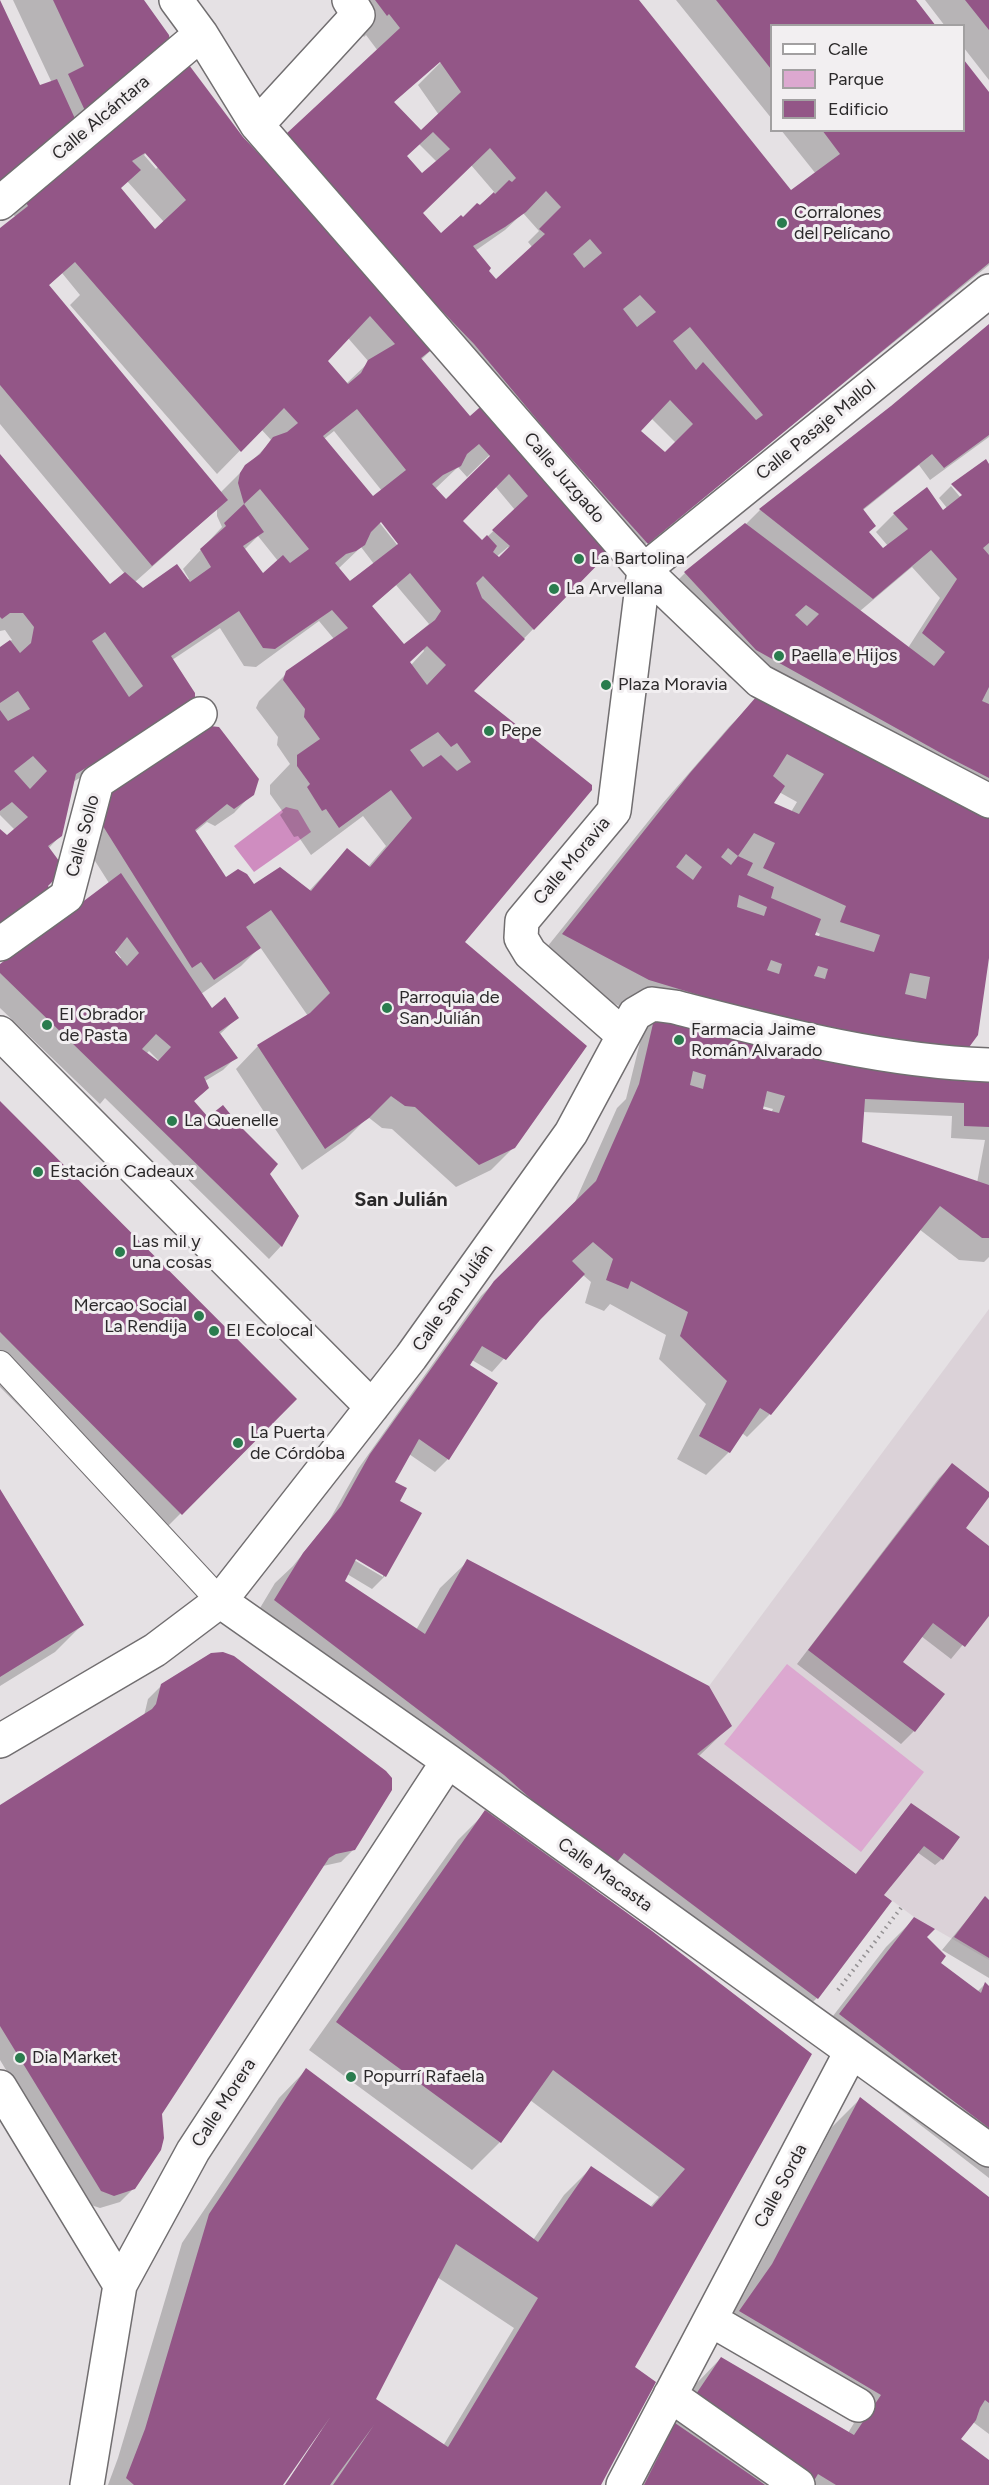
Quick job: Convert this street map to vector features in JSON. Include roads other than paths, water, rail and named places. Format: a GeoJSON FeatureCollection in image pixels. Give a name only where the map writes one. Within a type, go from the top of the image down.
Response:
{"type":"FeatureCollection","features":[{"type":"Feature","properties":{"kind":"street","name":"Calle Juzgado"},"geometry":{"type":"LineString","coordinates":[[176,0],[201,34],[257,124],[644,570],[760,681],[989,801]]}},
{"type":"Feature","properties":{"kind":"street"},"geometry":{"type":"LineString","coordinates":[[257,124],[358,15],[349,0]]}},
{"type":"Feature","properties":{"kind":"street","name":"Calle Alcántara"},"geometry":{"type":"LineString","coordinates":[[0,203],[201,34]]}},
{"type":"Feature","properties":{"kind":"street","name":"Calle Pasaje Mallol"},"geometry":{"type":"LineString","coordinates":[[644,570],[989,291]]}},
{"type":"Feature","properties":{"kind":"street","name":"Calle Moravia"},"geometry":{"type":"LineString","coordinates":[[623,1035],[530,953],[521,938],[522,921],[614,811],[644,570]]}},
{"type":"Feature","properties":{"kind":"street","name":"Calle Sollo"},"geometry":{"type":"LineString","coordinates":[[0,944],[67,896],[97,782],[200,714]]}},
{"type":"Feature","properties":{"kind":"street","name":"Calle San Julián"},"geometry":{"type":"LineString","coordinates":[[0,1741],[155,1650],[220,1601],[411,1357],[571,1133],[635,1014],[652,1004],[675,1007],[830,1046],[925,1061],[988,1059]]}},
{"type":"Feature","properties":{"kind":"street"},"geometry":{"type":"LineString","coordinates":[[0,1034],[372,1407]]}},
{"type":"Feature","properties":{"kind":"street","name":"Calle Macasta"},"geometry":{"type":"LineString","coordinates":[[220,1601],[448,1761],[989,2150]]}},
{"type":"Feature","properties":{"kind":"street","name":"Calle Morera"},"geometry":{"type":"LineString","coordinates":[[89,2484],[120,2285],[193,2151],[448,1761]]}},
{"type":"Feature","properties":{"kind":"street","name":"Calle Sorda"},"geometry":{"type":"LineString","coordinates":[[623,2485],[850,2052]]}},
{"type":"Feature","properties":{"kind":"street"},"geometry":{"type":"LineString","coordinates":[[0,2087],[120,2285]]}},
{"type":"Feature","properties":{"kind":"street"},"geometry":{"type":"LineString","coordinates":[[711,2320],[858,2404]]}},
{"type":"Feature","properties":{"kind":"street"},"geometry":{"type":"LineString","coordinates":[[670,2395],[798,2485]]}},
{"type":"Feature","properties":{"kind":"lane"},"geometry":{"type":"LineString","coordinates":[[0,1364],[220,1601]]}},
{"type":"Feature","properties":{"kind":"place","name":"Corralones del Pelícano"},"geometry":{"type":"Point","coordinates":[782,223]}},
{"type":"Feature","properties":{"kind":"place","name":"La Bartolina"},"geometry":{"type":"Point","coordinates":[579,559]}},
{"type":"Feature","properties":{"kind":"place","name":"La Arvellana"},"geometry":{"type":"Point","coordinates":[554,589]}},
{"type":"Feature","properties":{"kind":"place","name":"Paella e Hijos"},"geometry":{"type":"Point","coordinates":[779,656]}},
{"type":"Feature","properties":{"kind":"place","name":"Plaza Moravia"},"geometry":{"type":"Point","coordinates":[606,685]}},
{"type":"Feature","properties":{"kind":"place","name":"Pepe"},"geometry":{"type":"Point","coordinates":[489,731]}},
{"type":"Feature","properties":{"kind":"place","name":"Parroquia de San Julián"},"geometry":{"type":"Point","coordinates":[387,1008]}},
{"type":"Feature","properties":{"kind":"place","name":"El Obrador de Pasta"},"geometry":{"type":"Point","coordinates":[47,1025]}},
{"type":"Feature","properties":{"kind":"place","name":"Farmacia Jaime Román Alvarado"},"geometry":{"type":"Point","coordinates":[679,1040]}},
{"type":"Feature","properties":{"kind":"place","name":"La Quenelle"},"geometry":{"type":"Point","coordinates":[172,1121]}},
{"type":"Feature","properties":{"kind":"place","name":"Estación Cadeaux"},"geometry":{"type":"Point","coordinates":[38,1172]}},
{"type":"Feature","properties":{"kind":"place","name":"Las mil y una cosas"},"geometry":{"type":"Point","coordinates":[120,1252]}},
{"type":"Feature","properties":{"kind":"place","name":"Mercao Social La Rendija"},"geometry":{"type":"Point","coordinates":[199,1316]}},
{"type":"Feature","properties":{"kind":"place","name":"El Ecolocal"},"geometry":{"type":"Point","coordinates":[214,1331]}},
{"type":"Feature","properties":{"kind":"place","name":"La Puerta de Córdoba"},"geometry":{"type":"Point","coordinates":[238,1443]}},
{"type":"Feature","properties":{"kind":"place","name":"Dia Market"},"geometry":{"type":"Point","coordinates":[20,2058]}},
{"type":"Feature","properties":{"kind":"place","name":"Popurrí Rafaela"},"geometry":{"type":"Point","coordinates":[351,2077]}},
{"type":"Feature","properties":{"kind":"district","name":"San Julián"},"geometry":{"type":"Point","coordinates":[401,1200]}}]}
